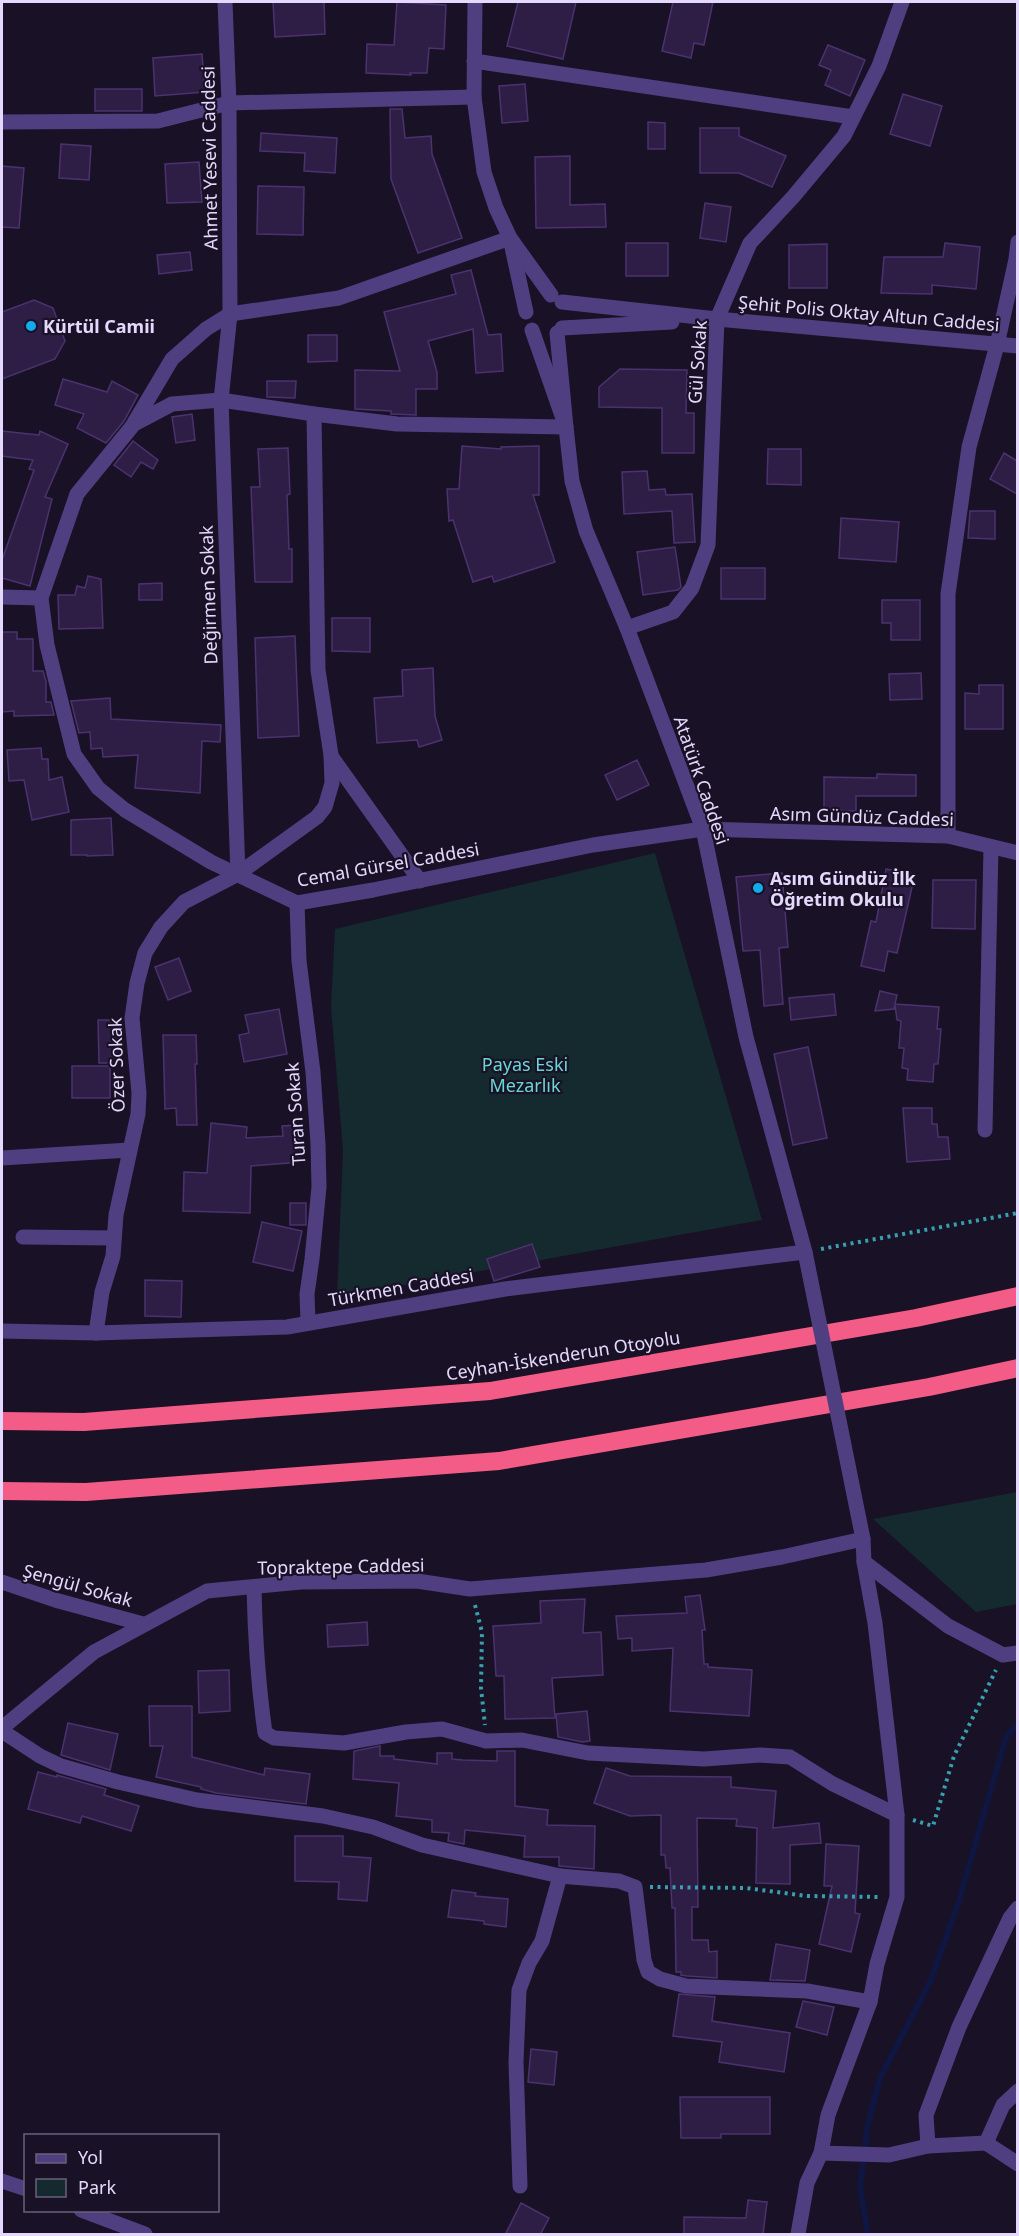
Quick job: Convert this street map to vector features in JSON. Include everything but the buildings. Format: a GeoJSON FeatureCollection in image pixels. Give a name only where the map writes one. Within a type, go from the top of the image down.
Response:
{"type":"FeatureCollection","features":[{"type":"Feature","properties":{"kind":"highway","name":"Ceyhan-İskenderun Otoyolu"},"geometry":{"type":"LineString","coordinates":[[2,1421],[84,1422],[490,1390],[916,1318],[1017,1296]]}},
{"type":"Feature","properties":{"kind":"highway"},"geometry":{"type":"LineString","coordinates":[[2,1491],[86,1492],[499,1461],[917,1389],[1017,1368]]}},
{"type":"Feature","properties":{"kind":"street","name":"Ahmet Yesevi Caddesi"},"geometry":{"type":"LineString","coordinates":[[225,2],[229,103],[231,314]]}},
{"type":"Feature","properties":{"kind":"street"},"geometry":{"type":"LineString","coordinates":[[475,2],[474,97],[484,172],[495,208],[510,238],[567,315],[560,330],[566,427]]}},
{"type":"Feature","properties":{"kind":"street","name":"Gül Sokak"},"geometry":{"type":"LineString","coordinates":[[627,628],[673,612],[692,588],[708,545],[717,319],[750,243],[793,197],[844,136],[879,66],[902,2]]}},
{"type":"Feature","properties":{"kind":"street"},"geometry":{"type":"LineString","coordinates":[[474,61],[853,117]]}},
{"type":"Feature","properties":{"kind":"street"},"geometry":{"type":"LineString","coordinates":[[2,122],[158,121],[229,103],[474,97]]}},
{"type":"Feature","properties":{"kind":"street"},"geometry":{"type":"LineString","coordinates":[[510,238],[526,318],[532,330],[544,336],[560,330]]}},
{"type":"Feature","properties":{"kind":"street"},"geometry":{"type":"LineString","coordinates":[[134,424],[172,359],[206,329],[231,314],[339,298],[510,238]]}},
{"type":"Feature","properties":{"kind":"street"},"geometry":{"type":"LineString","coordinates":[[948,836],[948,594],[969,447],[997,345],[1016,259],[1017,242]]}},
{"type":"Feature","properties":{"kind":"street"},"geometry":{"type":"LineString","coordinates":[[526,312],[532,300],[538,297],[557,299]]}},
{"type":"Feature","properties":{"kind":"street","name":"Şehit Polis Oktay Altun Caddesi"},"geometry":{"type":"LineString","coordinates":[[557,299],[717,319],[1017,346]]}},
{"type":"Feature","properties":{"kind":"street","name":"Değirmen Sokak"},"geometry":{"type":"LineString","coordinates":[[231,314],[221,400],[238,874]]}},
{"type":"Feature","properties":{"kind":"street","name":"Şehit Polis Oktay Altun Caddesi"},"geometry":{"type":"LineString","coordinates":[[560,330],[717,319]]}},
{"type":"Feature","properties":{"kind":"street","name":"Atatürk Caddesi"},"geometry":{"type":"LineString","coordinates":[[532,330],[566,427],[572,481],[586,531],[627,628],[703,829],[746,1037],[805,1252],[863,1539],[864,1562],[875,1623],[897,1815],[897,1897],[877,1964],[870,2002],[828,2115],[821,2152],[807,2183],[798,2235]]}},
{"type":"Feature","properties":{"kind":"street","name":"Cemal Gürsel Caddesi"},"geometry":{"type":"LineString","coordinates":[[566,427],[397,424],[221,400],[172,404],[134,424],[77,494],[41,598],[47,645],[74,754],[98,789],[125,810],[211,862],[297,903],[593,845],[703,829]]}},
{"type":"Feature","properties":{"kind":"street","name":"Özer Sokak"},"geometry":{"type":"LineString","coordinates":[[96,1333],[102,1293],[113,1256],[116,1215],[134,1136],[139,1093],[132,1017],[137,983],[145,953],[161,927],[184,902],[238,874],[317,817],[325,807],[332,783],[331,755],[318,670],[314,414]]}},
{"type":"Feature","properties":{"kind":"street"},"geometry":{"type":"LineString","coordinates":[[2,597],[41,598]]}},
{"type":"Feature","properties":{"kind":"street"},"geometry":{"type":"LineString","coordinates":[[331,755],[420,880]]}},
{"type":"Feature","properties":{"kind":"street","name":"Asım Gündüz Caddesi"},"geometry":{"type":"LineString","coordinates":[[703,829],[948,836],[1017,853]]}},
{"type":"Feature","properties":{"kind":"street"},"geometry":{"type":"LineString","coordinates":[[985,1130],[991,847]]}},
{"type":"Feature","properties":{"kind":"street","name":"Turan Sokak"},"geometry":{"type":"LineString","coordinates":[[297,903],[299,961],[313,1072],[318,1144],[319,1187],[307,1294],[308,1323]]}},
{"type":"Feature","properties":{"kind":"street"},"geometry":{"type":"LineString","coordinates":[[2,1158],[129,1150]]}},
{"type":"Feature","properties":{"kind":"street"},"geometry":{"type":"LineString","coordinates":[[23,1237],[114,1238]]}},
{"type":"Feature","properties":{"kind":"street","name":"Türkmen Caddesi"},"geometry":{"type":"LineString","coordinates":[[2,1331],[96,1333],[288,1327],[505,1289],[805,1252]]}},
{"type":"Feature","properties":{"kind":"street","name":"Topraktepe Caddesi"},"geometry":{"type":"LineString","coordinates":[[2,1730],[94,1652],[207,1591],[301,1582],[417,1581],[470,1589],[706,1569],[782,1557],[863,1539]]}},
{"type":"Feature","properties":{"kind":"street"},"geometry":{"type":"LineString","coordinates":[[864,1562],[948,1626],[1010,1654]]}},
{"type":"Feature","properties":{"kind":"street","name":"Şengül Sokak"},"geometry":{"type":"LineString","coordinates":[[2,1582],[55,1600],[143,1624]]}},
{"type":"Feature","properties":{"kind":"street"},"geometry":{"type":"LineString","coordinates":[[254,1587],[256,1652],[265,1733],[274,1738],[344,1743],[406,1732],[442,1729],[486,1741],[522,1740],[588,1753],[704,1759],[760,1755],[790,1757],[833,1784],[897,1815]]}},
{"type":"Feature","properties":{"kind":"street"},"geometry":{"type":"LineString","coordinates":[[2,1730],[40,1756],[61,1766],[118,1782],[197,1800],[323,1815],[373,1827],[422,1845],[560,1876],[619,1881],[634,1887],[644,1960],[648,1972],[660,1979],[686,1986],[807,1991],[870,2002]]}},
{"type":"Feature","properties":{"kind":"street"},"geometry":{"type":"LineString","coordinates":[[520,2186],[516,2062],[519,1990],[529,1963],[542,1941],[560,1876]]}},
{"type":"Feature","properties":{"kind":"street"},"geometry":{"type":"LineString","coordinates":[[928,2146],[926,2115],[930,2104],[959,2027],[1010,1918],[1017,1908]]}},
{"type":"Feature","properties":{"kind":"street"},"geometry":{"type":"LineString","coordinates":[[986,2143],[1003,2105],[1017,2091]]}},
{"type":"Feature","properties":{"kind":"street"},"geometry":{"type":"LineString","coordinates":[[821,2152],[881,2155],[928,2146],[986,2143],[1017,2164]]}},
{"type":"Feature","properties":{"kind":"street"},"geometry":{"type":"LineString","coordinates":[[2,2181],[24,2188]]}},
{"type":"Feature","properties":{"kind":"street"},"geometry":{"type":"LineString","coordinates":[[84,2212],[145,2235]]}},
{"type":"Feature","properties":{"kind":"path"},"geometry":{"type":"LineString","coordinates":[[805,1252],[1017,1213]]}},
{"type":"Feature","properties":{"kind":"path"},"geometry":{"type":"LineString","coordinates":[[470,1589],[482,1632],[481,1688],[486,1741]]}},
{"type":"Feature","properties":{"kind":"path"},"geometry":{"type":"LineString","coordinates":[[897,1815],[933,1826],[954,1756],[1010,1654]]}},
{"type":"Feature","properties":{"kind":"path"},"geometry":{"type":"LineString","coordinates":[[634,1887],[734,1887],[807,1896],[897,1897]]}},
{"type":"Feature","properties":{"kind":"green space","name":"Payas Eski Mezarlık"},"geometry":{"type":"Polygon","coordinates":[[[655,853],[762,1220],[337,1297],[343,1150],[331,1007],[335,929],[655,853]]]}},
{"type":"Feature","properties":{"kind":"green space"},"geometry":{"type":"Polygon","coordinates":[[[1017,1492],[1017,1604],[976,1612],[873,1519],[1017,1492]]]}},
{"type":"Feature","properties":{"kind":"waterway"},"geometry":{"type":"LineString","coordinates":[[868,2234],[860,2187],[868,2124],[880,2078],[930,1982],[958,1904],[1006,1737],[1018,1724]]}},
{"type":"Feature","properties":{"kind":"place","name":"Kürtül Camii"},"geometry":{"type":"Point","coordinates":[31,326]}},
{"type":"Feature","properties":{"kind":"place","name":"Asım Gündüz İlk Öğretim Okulu"},"geometry":{"type":"Point","coordinates":[758,888]}}]}
